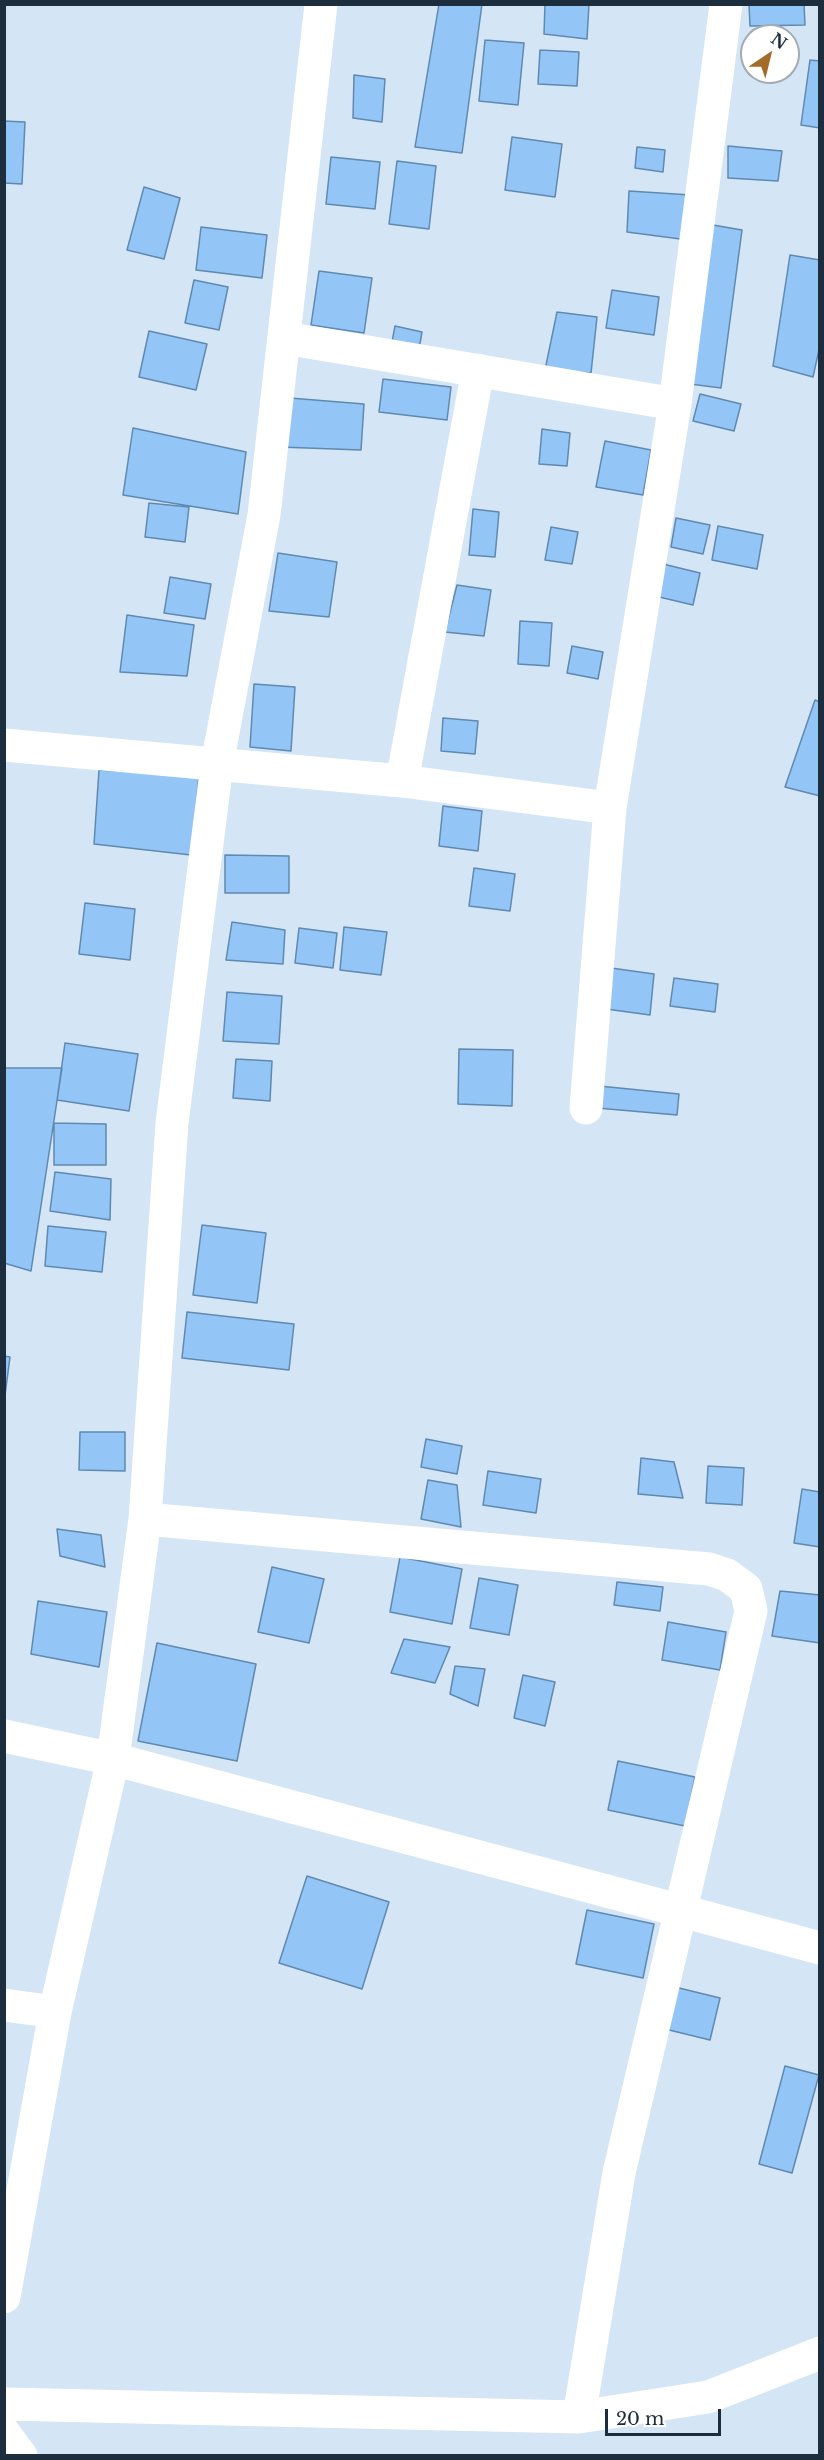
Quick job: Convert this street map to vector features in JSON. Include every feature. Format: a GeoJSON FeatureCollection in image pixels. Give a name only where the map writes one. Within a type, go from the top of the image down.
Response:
{"type":"FeatureCollection","features":[{"type":"Feature","properties":{"kind":"street"},"geometry":{"type":"LineString","coordinates":[[4,2297],[55,2012],[113,1759],[145,1520],[172,1123],[217,764],[264,515],[321,4]]}},
{"type":"Feature","properties":{"kind":"street"},"geometry":{"type":"LineString","coordinates":[[586,1108],[610,808],[675,404],[726,4]]}},
{"type":"Feature","properties":{"kind":"street"},"geometry":{"type":"LineString","coordinates":[[285,338],[675,404]]}},
{"type":"Feature","properties":{"kind":"street"},"geometry":{"type":"LineString","coordinates":[[402,781],[478,370]]}},
{"type":"Feature","properties":{"kind":"street"},"geometry":{"type":"LineString","coordinates":[[4,745],[402,781],[610,808]]}},
{"type":"Feature","properties":{"kind":"street"},"geometry":{"type":"LineString","coordinates":[[145,1520],[709,1569],[728,1575],[746,1588],[751,1611],[619,2173],[579,2417]]}},
{"type":"Feature","properties":{"kind":"street"},"geometry":{"type":"LineString","coordinates":[[4,1736],[113,1759],[819,1948]]}},
{"type":"Feature","properties":{"kind":"street"},"geometry":{"type":"LineString","coordinates":[[4,2005],[55,2012]]}},
{"type":"Feature","properties":{"kind":"street"},"geometry":{"type":"LineString","coordinates":[[4,2404],[579,2417],[708,2397],[819,2354]]}},
{"type":"Feature","properties":{"kind":"street"},"geometry":{"type":"LineString","coordinates":[[4,2433],[21,2456]]}},
{"type":"Feature","properties":{"kind":"building"},"geometry":{"type":"Polygon","coordinates":[[[439,4],[482,4],[462,153],[415,147],[439,4]]]}},
{"type":"Feature","properties":{"kind":"building"},"geometry":{"type":"Polygon","coordinates":[[[545,4],[589,4],[587,39],[544,34],[545,4]]]}},
{"type":"Feature","properties":{"kind":"building"},"geometry":{"type":"Polygon","coordinates":[[[749,4],[804,4],[805,25],[750,24],[749,4]]]}},
{"type":"Feature","properties":{"kind":"building"},"geometry":{"type":"Polygon","coordinates":[[[485,40],[524,43],[518,105],[479,101],[485,40]]]}},
{"type":"Feature","properties":{"kind":"building"},"geometry":{"type":"Polygon","coordinates":[[[540,50],[579,52],[577,86],[538,84],[540,50]]]}},
{"type":"Feature","properties":{"kind":"building"},"geometry":{"type":"Polygon","coordinates":[[[810,60],[820,61],[820,128],[801,125],[810,60]]]}},
{"type":"Feature","properties":{"kind":"building"},"geometry":{"type":"Polygon","coordinates":[[[354,75],[385,79],[382,122],[353,118],[354,75]]]}},
{"type":"Feature","properties":{"kind":"building"},"geometry":{"type":"Polygon","coordinates":[[[4,121],[25,122],[22,184],[4,183],[4,121]]]}},
{"type":"Feature","properties":{"kind":"building"},"geometry":{"type":"Polygon","coordinates":[[[512,137],[562,144],[555,197],[505,190],[512,137]]]}},
{"type":"Feature","properties":{"kind":"building"},"geometry":{"type":"Polygon","coordinates":[[[728,146],[782,151],[778,181],[728,178],[728,146]]]}},
{"type":"Feature","properties":{"kind":"building"},"geometry":{"type":"Polygon","coordinates":[[[637,147],[665,150],[663,172],[635,168],[637,147]]]}},
{"type":"Feature","properties":{"kind":"building"},"geometry":{"type":"Polygon","coordinates":[[[331,157],[380,162],[375,209],[326,204],[331,157]]]}},
{"type":"Feature","properties":{"kind":"building"},"geometry":{"type":"Polygon","coordinates":[[[397,161],[436,166],[429,229],[389,224],[397,161]]]}},
{"type":"Feature","properties":{"kind":"building"},"geometry":{"type":"Polygon","coordinates":[[[144,187],[180,198],[164,259],[127,250],[144,187]]]}},
{"type":"Feature","properties":{"kind":"building"},"geometry":{"type":"Polygon","coordinates":[[[629,191],[691,195],[688,240],[627,232],[629,191]]]}},
{"type":"Feature","properties":{"kind":"building"},"geometry":{"type":"Polygon","coordinates":[[[713,225],[742,230],[721,388],[690,384],[713,225]]]}},
{"type":"Feature","properties":{"kind":"building"},"geometry":{"type":"Polygon","coordinates":[[[201,227],[267,235],[262,278],[196,270],[201,227]]]}},
{"type":"Feature","properties":{"kind":"building"},"geometry":{"type":"Polygon","coordinates":[[[790,255],[820,260],[820,345],[813,377],[773,366],[790,255]]]}},
{"type":"Feature","properties":{"kind":"building"},"geometry":{"type":"Polygon","coordinates":[[[319,271],[372,278],[364,333],[311,325],[319,271]]]}},
{"type":"Feature","properties":{"kind":"building"},"geometry":{"type":"Polygon","coordinates":[[[194,280],[228,287],[219,330],[185,323],[194,280]]]}},
{"type":"Feature","properties":{"kind":"building"},"geometry":{"type":"Polygon","coordinates":[[[612,290],[659,297],[654,335],[606,328],[612,290]]]}},
{"type":"Feature","properties":{"kind":"building"},"geometry":{"type":"Polygon","coordinates":[[[557,312],[597,317],[591,373],[545,370],[557,312]]]}},
{"type":"Feature","properties":{"kind":"building"},"geometry":{"type":"Polygon","coordinates":[[[395,326],[422,332],[419,349],[391,347],[395,326]]]}},
{"type":"Feature","properties":{"kind":"building"},"geometry":{"type":"Polygon","coordinates":[[[149,331],[207,344],[196,390],[139,377],[149,331]]]}},
{"type":"Feature","properties":{"kind":"building"},"geometry":{"type":"Polygon","coordinates":[[[383,379],[451,387],[447,420],[379,412],[383,379]]]}},
{"type":"Feature","properties":{"kind":"building"},"geometry":{"type":"Polygon","coordinates":[[[700,394],[741,404],[734,431],[693,421],[700,394]]]}},
{"type":"Feature","properties":{"kind":"building"},"geometry":{"type":"Polygon","coordinates":[[[290,398],[364,404],[361,450],[280,447],[290,398]]]}},
{"type":"Feature","properties":{"kind":"building"},"geometry":{"type":"Polygon","coordinates":[[[133,428],[246,452],[238,514],[123,495],[133,428]]]}},
{"type":"Feature","properties":{"kind":"building"},"geometry":{"type":"Polygon","coordinates":[[[542,429],[570,433],[567,466],[539,464],[542,429]]]}},
{"type":"Feature","properties":{"kind":"building"},"geometry":{"type":"Polygon","coordinates":[[[605,441],[651,450],[643,495],[596,487],[605,441]]]}},
{"type":"Feature","properties":{"kind":"building"},"geometry":{"type":"Polygon","coordinates":[[[149,503],[189,507],[185,542],[145,537],[149,503]]]}},
{"type":"Feature","properties":{"kind":"building"},"geometry":{"type":"Polygon","coordinates":[[[473,509],[499,512],[495,557],[469,555],[473,509]]]}},
{"type":"Feature","properties":{"kind":"building"},"geometry":{"type":"Polygon","coordinates":[[[676,518],[710,525],[703,554],[671,547],[676,518]]]}},
{"type":"Feature","properties":{"kind":"building"},"geometry":{"type":"Polygon","coordinates":[[[718,526],[763,535],[757,569],[712,560],[718,526]]]}},
{"type":"Feature","properties":{"kind":"building"},"geometry":{"type":"Polygon","coordinates":[[[551,527],[578,532],[572,564],[545,560],[551,527]]]}},
{"type":"Feature","properties":{"kind":"building"},"geometry":{"type":"Polygon","coordinates":[[[278,553],[337,562],[329,617],[269,611],[278,553]]]}},
{"type":"Feature","properties":{"kind":"building"},"geometry":{"type":"Polygon","coordinates":[[[663,564],[700,573],[693,605],[655,596],[663,564]]]}},
{"type":"Feature","properties":{"kind":"building"},"geometry":{"type":"Polygon","coordinates":[[[170,577],[211,584],[205,619],[164,613],[170,577]]]}},
{"type":"Feature","properties":{"kind":"building"},"geometry":{"type":"Polygon","coordinates":[[[457,585],[491,590],[484,636],[445,632],[457,585]]]}},
{"type":"Feature","properties":{"kind":"building"},"geometry":{"type":"Polygon","coordinates":[[[127,615],[194,625],[187,676],[120,672],[127,615]]]}},
{"type":"Feature","properties":{"kind":"building"},"geometry":{"type":"Polygon","coordinates":[[[520,621],[552,623],[549,666],[518,664],[520,621]]]}},
{"type":"Feature","properties":{"kind":"building"},"geometry":{"type":"Polygon","coordinates":[[[572,646],[603,652],[598,679],[567,673],[572,646]]]}},
{"type":"Feature","properties":{"kind":"building"},"geometry":{"type":"Polygon","coordinates":[[[254,684],[295,687],[291,751],[250,747],[254,684]]]}},
{"type":"Feature","properties":{"kind":"building"},"geometry":{"type":"Polygon","coordinates":[[[815,700],[820,702],[820,796],[785,787],[815,700]]]}},
{"type":"Feature","properties":{"kind":"building"},"geometry":{"type":"Polygon","coordinates":[[[443,718],[478,721],[475,754],[441,751],[443,718]]]}},
{"type":"Feature","properties":{"kind":"building"},"geometry":{"type":"Polygon","coordinates":[[[99,770],[199,776],[191,855],[94,844],[99,770]]]}},
{"type":"Feature","properties":{"kind":"building"},"geometry":{"type":"Polygon","coordinates":[[[443,806],[482,811],[478,851],[439,846],[443,806]]]}},
{"type":"Feature","properties":{"kind":"building"},"geometry":{"type":"Polygon","coordinates":[[[225,855],[289,856],[289,893],[225,893],[225,855]]]}},
{"type":"Feature","properties":{"kind":"building"},"geometry":{"type":"Polygon","coordinates":[[[474,868],[515,874],[510,911],[469,906],[474,868]]]}},
{"type":"Feature","properties":{"kind":"building"},"geometry":{"type":"Polygon","coordinates":[[[85,903],[135,909],[130,960],[79,954],[85,903]]]}},
{"type":"Feature","properties":{"kind":"building"},"geometry":{"type":"Polygon","coordinates":[[[232,922],[285,930],[283,964],[226,960],[232,922]]]}},
{"type":"Feature","properties":{"kind":"building"},"geometry":{"type":"Polygon","coordinates":[[[344,927],[387,932],[381,975],[340,970],[344,927]]]}},
{"type":"Feature","properties":{"kind":"building"},"geometry":{"type":"Polygon","coordinates":[[[299,928],[337,933],[333,968],[295,963],[299,928]]]}},
{"type":"Feature","properties":{"kind":"building"},"geometry":{"type":"Polygon","coordinates":[[[611,968],[654,974],[650,1015],[606,1009],[611,968]]]}},
{"type":"Feature","properties":{"kind":"building"},"geometry":{"type":"Polygon","coordinates":[[[674,978],[718,984],[715,1012],[670,1006],[674,978]]]}},
{"type":"Feature","properties":{"kind":"building"},"geometry":{"type":"Polygon","coordinates":[[[227,992],[282,996],[279,1044],[223,1041],[227,992]]]}},
{"type":"Feature","properties":{"kind":"building"},"geometry":{"type":"Polygon","coordinates":[[[65,1043],[138,1054],[129,1111],[57,1100],[65,1043]]]}},
{"type":"Feature","properties":{"kind":"building"},"geometry":{"type":"Polygon","coordinates":[[[459,1049],[513,1050],[512,1106],[458,1104],[459,1049]]]}},
{"type":"Feature","properties":{"kind":"building"},"geometry":{"type":"Polygon","coordinates":[[[236,1059],[272,1061],[270,1101],[233,1098],[236,1059]]]}},
{"type":"Feature","properties":{"kind":"building"},"geometry":{"type":"Polygon","coordinates":[[[4,1068],[62,1068],[31,1271],[4,1263],[4,1068]]]}},
{"type":"Feature","properties":{"kind":"building"},"geometry":{"type":"Polygon","coordinates":[[[599,1086],[679,1094],[677,1115],[597,1108],[599,1086]]]}},
{"type":"Feature","properties":{"kind":"building"},"geometry":{"type":"Polygon","coordinates":[[[54,1123],[106,1124],[106,1165],[54,1165],[54,1123]]]}},
{"type":"Feature","properties":{"kind":"building"},"geometry":{"type":"Polygon","coordinates":[[[55,1172],[111,1179],[110,1220],[50,1211],[55,1172]]]}},
{"type":"Feature","properties":{"kind":"building"},"geometry":{"type":"Polygon","coordinates":[[[202,1225],[266,1233],[257,1303],[193,1295],[202,1225]]]}},
{"type":"Feature","properties":{"kind":"building"},"geometry":{"type":"Polygon","coordinates":[[[48,1226],[106,1232],[102,1272],[45,1266],[48,1226]]]}},
{"type":"Feature","properties":{"kind":"building"},"geometry":{"type":"Polygon","coordinates":[[[187,1312],[294,1324],[289,1370],[182,1358],[187,1312]]]}},
{"type":"Feature","properties":{"kind":"building"},"geometry":{"type":"Polygon","coordinates":[[[4,1356],[10,1357],[4,1403],[4,1356]]]}},
{"type":"Feature","properties":{"kind":"building"},"geometry":{"type":"Polygon","coordinates":[[[80,1432],[125,1432],[125,1471],[79,1470],[80,1432]]]}},
{"type":"Feature","properties":{"kind":"building"},"geometry":{"type":"Polygon","coordinates":[[[426,1439],[462,1446],[457,1474],[421,1467],[426,1439]]]}},
{"type":"Feature","properties":{"kind":"building"},"geometry":{"type":"Polygon","coordinates":[[[641,1458],[674,1462],[683,1498],[638,1494],[641,1458]]]}},
{"type":"Feature","properties":{"kind":"building"},"geometry":{"type":"Polygon","coordinates":[[[708,1466],[744,1468],[742,1505],[706,1503],[708,1466]]]}},
{"type":"Feature","properties":{"kind":"building"},"geometry":{"type":"Polygon","coordinates":[[[488,1471],[541,1479],[536,1513],[483,1505],[488,1471]]]}},
{"type":"Feature","properties":{"kind":"building"},"geometry":{"type":"Polygon","coordinates":[[[428,1480],[457,1485],[461,1527],[421,1519],[428,1480]]]}},
{"type":"Feature","properties":{"kind":"building"},"geometry":{"type":"Polygon","coordinates":[[[802,1489],[820,1492],[820,1547],[794,1543],[802,1489]]]}},
{"type":"Feature","properties":{"kind":"building"},"geometry":{"type":"Polygon","coordinates":[[[57,1529],[101,1535],[105,1567],[60,1556],[57,1529]]]}},
{"type":"Feature","properties":{"kind":"building"},"geometry":{"type":"Polygon","coordinates":[[[400,1557],[462,1569],[452,1624],[390,1612],[400,1557]]]}},
{"type":"Feature","properties":{"kind":"building"},"geometry":{"type":"Polygon","coordinates":[[[272,1567],[324,1579],[309,1643],[258,1632],[272,1567]]]}},
{"type":"Feature","properties":{"kind":"building"},"geometry":{"type":"Polygon","coordinates":[[[479,1578],[518,1585],[509,1635],[470,1628],[479,1578]]]}},
{"type":"Feature","properties":{"kind":"building"},"geometry":{"type":"Polygon","coordinates":[[[617,1582],[663,1587],[660,1611],[614,1605],[617,1582]]]}},
{"type":"Feature","properties":{"kind":"building"},"geometry":{"type":"Polygon","coordinates":[[[780,1591],[820,1595],[820,1643],[772,1636],[780,1591]]]}},
{"type":"Feature","properties":{"kind":"building"},"geometry":{"type":"Polygon","coordinates":[[[38,1601],[107,1612],[99,1667],[31,1654],[38,1601]]]}},
{"type":"Feature","properties":{"kind":"building"},"geometry":{"type":"Polygon","coordinates":[[[668,1622],[726,1632],[720,1670],[662,1660],[668,1622]]]}},
{"type":"Feature","properties":{"kind":"building"},"geometry":{"type":"Polygon","coordinates":[[[404,1639],[450,1647],[435,1683],[391,1673],[404,1639]]]}},
{"type":"Feature","properties":{"kind":"building"},"geometry":{"type":"Polygon","coordinates":[[[157,1643],[256,1664],[237,1761],[138,1741],[157,1643]]]}},
{"type":"Feature","properties":{"kind":"building"},"geometry":{"type":"Polygon","coordinates":[[[455,1666],[485,1669],[478,1706],[450,1694],[455,1666]]]}},
{"type":"Feature","properties":{"kind":"building"},"geometry":{"type":"Polygon","coordinates":[[[523,1675],[555,1682],[545,1726],[514,1718],[523,1675]]]}},
{"type":"Feature","properties":{"kind":"building"},"geometry":{"type":"Polygon","coordinates":[[[618,1761],[695,1777],[685,1826],[608,1810],[618,1761]]]}},
{"type":"Feature","properties":{"kind":"building"},"geometry":{"type":"Polygon","coordinates":[[[307,1876],[389,1902],[362,1989],[279,1963],[307,1876]]]}},
{"type":"Feature","properties":{"kind":"building"},"geometry":{"type":"Polygon","coordinates":[[[587,1910],[654,1924],[643,1978],[576,1964],[587,1910]]]}},
{"type":"Feature","properties":{"kind":"building"},"geometry":{"type":"Polygon","coordinates":[[[675,1987],[720,1998],[710,2040],[665,2029],[675,1987]]]}},
{"type":"Feature","properties":{"kind":"building"},"geometry":{"type":"Polygon","coordinates":[[[785,2066],[819,2075],[792,2173],[759,2164],[785,2066]]]}}]}
